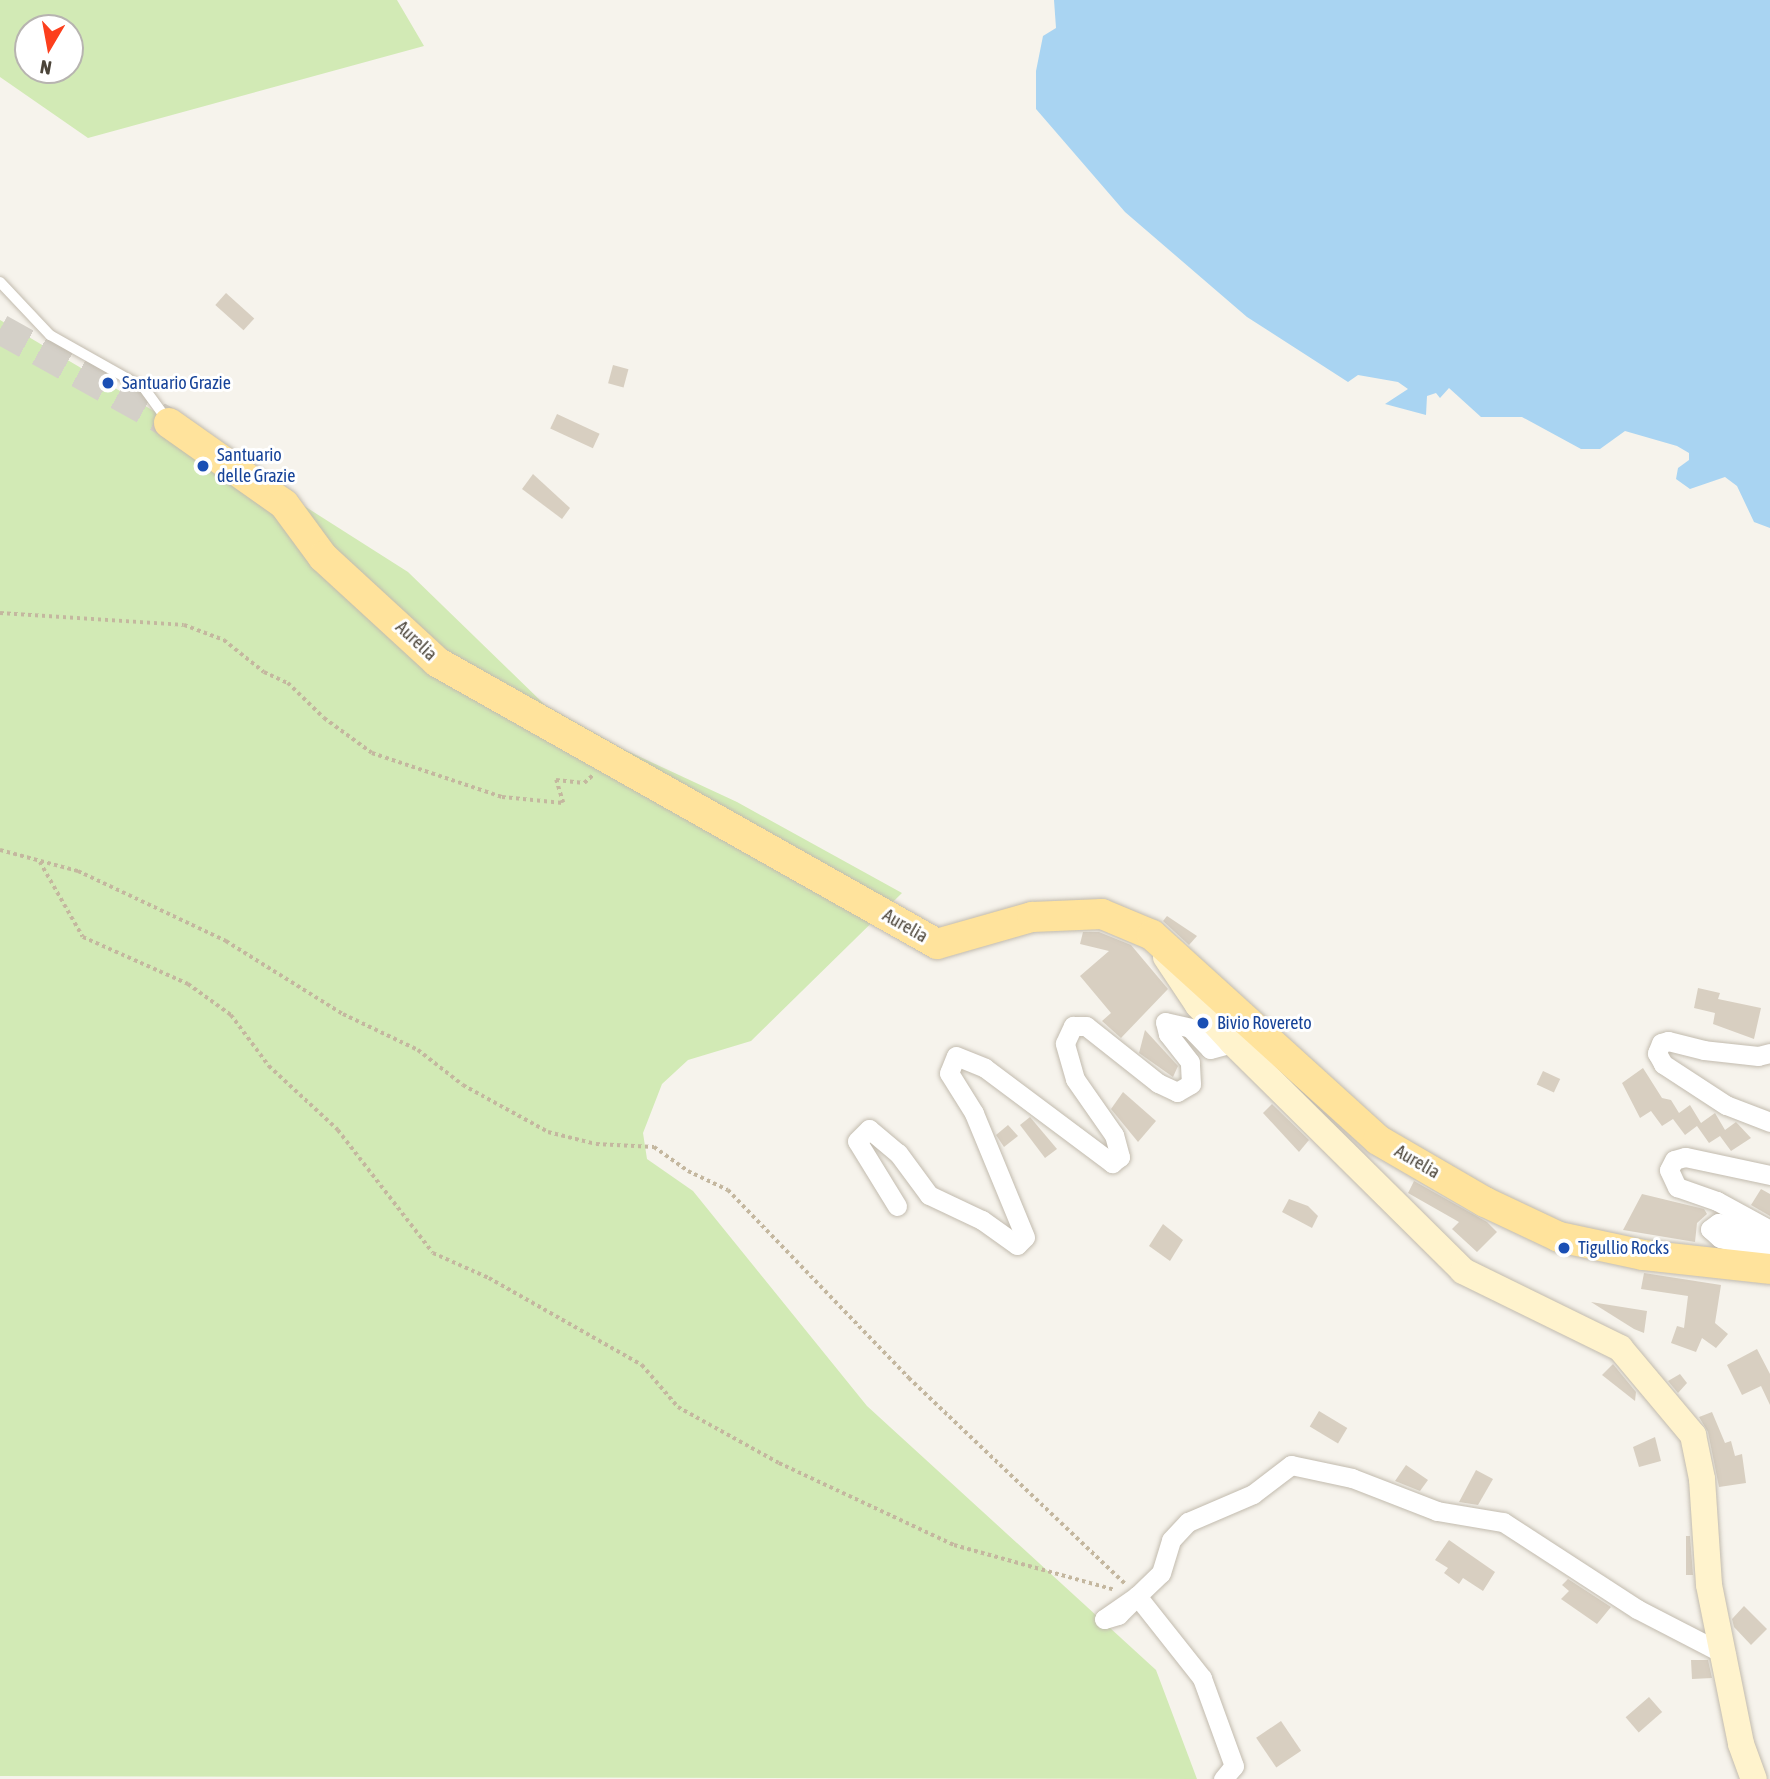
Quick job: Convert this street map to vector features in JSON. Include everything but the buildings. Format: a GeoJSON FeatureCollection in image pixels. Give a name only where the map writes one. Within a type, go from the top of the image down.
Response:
{"type":"FeatureCollection","features":[{"type":"Feature","properties":{"kind":"main road","name":"Aurelia"},"geometry":{"type":"LineString","coordinates":[[169,423],[284,504],[323,557],[437,662],[937,944],[1032,917],[1102,914],[1152,935],[1378,1140],[1485,1202],[1559,1237],[1643,1255],[1770,1269]]}},
{"type":"Feature","properties":{"kind":"street"},"geometry":{"type":"LineString","coordinates":[[1152,935],[1198,1005],[1463,1271],[1620,1348],[1659,1390],[1693,1435],[1702,1479],[1709,1585],[1726,1655],[1741,1744],[1754,1779]]}},
{"type":"Feature","properties":{"kind":"street"},"geometry":{"type":"LineString","coordinates":[[897,1206],[857,1141],[869,1129],[898,1153],[929,1195],[982,1220],[1017,1245],[1025,1237],[974,1113],[949,1073],[956,1056],[985,1068],[1112,1163],[1120,1157],[1114,1135],[1076,1079],[1065,1043],[1073,1026],[1086,1026],[1158,1083],[1177,1092],[1191,1084],[1190,1062],[1168,1034],[1165,1022],[1190,1028],[1210,1049],[1233,1042]]}},
{"type":"Feature","properties":{"kind":"street"},"geometry":{"type":"LineString","coordinates":[[1770,1053],[1758,1056],[1668,1041],[1657,1051],[1663,1064],[1726,1105],[1770,1122]]}},
{"type":"Feature","properties":{"kind":"street"},"geometry":{"type":"LineString","coordinates":[[1770,1175],[1685,1157],[1674,1160],[1669,1170],[1677,1187],[1717,1200],[1770,1230]]}},
{"type":"Feature","properties":{"kind":"street"},"geometry":{"type":"LineString","coordinates":[[1770,1239],[1718,1223],[1710,1229],[1720,1238],[1770,1251]]}},
{"type":"Feature","properties":{"kind":"street"},"geometry":{"type":"LineString","coordinates":[[1223,1779],[1234,1766],[1202,1678],[1137,1596],[1161,1573],[1171,1540],[1188,1522],[1253,1494],[1291,1465],[1353,1478],[1437,1511],[1503,1522],[1637,1609],[1726,1655]]}},
{"type":"Feature","properties":{"kind":"lane"},"geometry":{"type":"LineString","coordinates":[[0,282],[50,335],[144,388],[169,423]]}},
{"type":"Feature","properties":{"kind":"path"},"geometry":{"type":"LineString","coordinates":[[0,612],[184,625],[225,640],[254,665],[288,682],[324,718],[372,752],[502,797],[563,803],[556,780],[584,783],[593,777],[584,746]]}},
{"type":"Feature","properties":{"kind":"path"},"geometry":{"type":"LineString","coordinates":[[0,850],[78,871],[226,942],[343,1014],[418,1050],[463,1085],[548,1132],[596,1144],[654,1147],[688,1171],[728,1189],[909,1378],[1137,1596]]}},
{"type":"Feature","properties":{"kind":"path"},"geometry":{"type":"LineString","coordinates":[[39,860],[83,937],[188,984],[231,1016],[269,1066],[338,1130],[433,1253],[489,1278],[642,1365],[678,1407],[779,1463],[954,1545],[1137,1596]]}},
{"type":"Feature","properties":{"kind":"green space"},"geometry":{"type":"Polygon","coordinates":[[[0,0],[397,0],[424,46],[88,138],[0,77],[0,0]]]}},
{"type":"Feature","properties":{"kind":"green space"},"geometry":{"type":"Polygon","coordinates":[[[0,320],[169,420],[408,572],[545,705],[623,749],[737,802],[902,893],[751,1041],[688,1060],[662,1084],[643,1133],[647,1159],[693,1191],[867,1406],[1156,1670],[1197,1779],[0,1776],[0,320]]]}},
{"type":"Feature","properties":{"kind":"water"},"geometry":{"type":"Polygon","coordinates":[[[1054,0],[1770,0],[1770,528],[1754,522],[1737,486],[1725,477],[1690,489],[1676,479],[1678,468],[1689,460],[1689,453],[1677,446],[1625,431],[1600,449],[1581,449],[1522,417],[1481,417],[1449,388],[1440,398],[1436,393],[1427,396],[1426,415],[1385,404],[1408,389],[1398,382],[1358,375],[1348,382],[1247,317],[1125,212],[1036,109],[1036,71],[1043,36],[1056,28],[1054,0]]]}},
{"type":"Feature","properties":{"kind":"tunnel"},"geometry":{"type":"LineString","coordinates":[[0,329],[169,423]]}},
{"type":"Feature","properties":{"kind":"place","name":"Santuario Grazie"},"geometry":{"type":"Point","coordinates":[108,383]}},
{"type":"Feature","properties":{"kind":"place","name":"Santuario delle Grazie"},"geometry":{"type":"Point","coordinates":[203,466]}},
{"type":"Feature","properties":{"kind":"place","name":"Bivio Rovereto"},"geometry":{"type":"Point","coordinates":[1203,1023]}},
{"type":"Feature","properties":{"kind":"place","name":"Tigullio Rocks"},"geometry":{"type":"Point","coordinates":[1564,1248]}}]}
